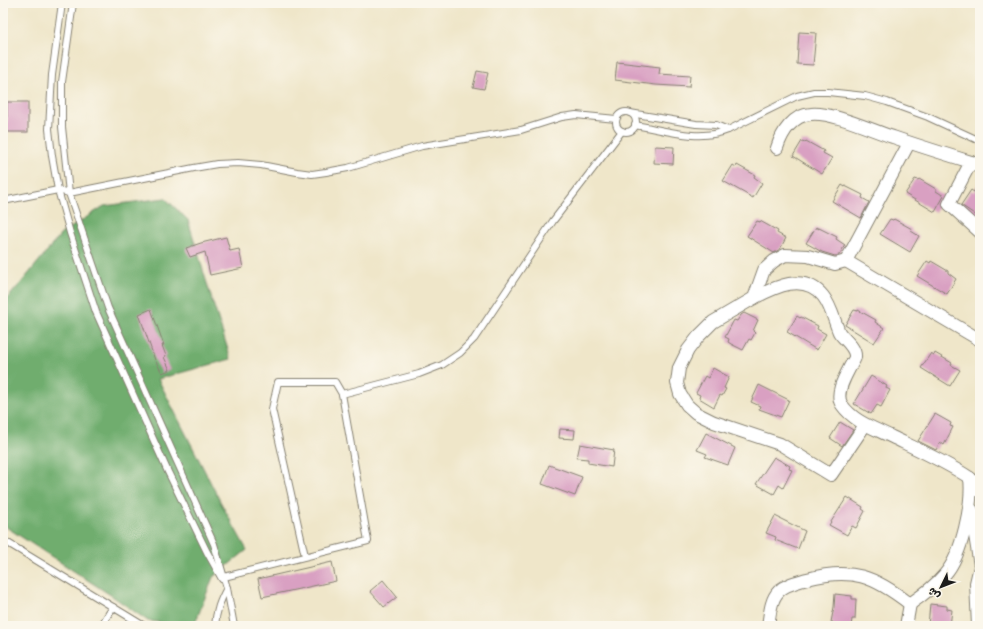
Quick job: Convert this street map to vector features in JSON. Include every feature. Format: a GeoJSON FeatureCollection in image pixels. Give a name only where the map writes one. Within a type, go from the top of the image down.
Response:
{"type":"FeatureCollection","features":[{"type":"Feature","properties":{"kind":"street"},"geometry":{"type":"LineString","coordinates":[[777,148],[780,139],[791,123],[799,117],[810,114],[828,115],[976,164],[949,204],[980,232]]}},
{"type":"Feature","properties":{"kind":"street"},"geometry":{"type":"LineString","coordinates":[[846,261],[909,143]]}},
{"type":"Feature","properties":{"kind":"street"},"geometry":{"type":"LineString","coordinates":[[754,298],[764,270],[774,261],[785,255],[808,256],[835,264],[846,261],[980,340]]}},
{"type":"Feature","properties":{"kind":"street"},"geometry":{"type":"LineString","coordinates":[[865,426],[831,475],[780,444],[714,422],[696,413],[687,405],[680,394],[677,383],[679,368],[688,350],[713,322],[776,287],[790,283],[815,288],[823,296],[832,312],[842,337],[853,349],[855,357],[839,392],[840,403],[865,426],[891,436],[960,471],[970,478],[976,491],[973,523],[980,566],[976,583],[978,626]]}},
{"type":"Feature","properties":{"kind":"street"},"geometry":{"type":"LineString","coordinates":[[906,626],[910,604],[925,594],[946,573],[955,556],[976,491]]}},
{"type":"Feature","properties":{"kind":"street"},"geometry":{"type":"LineString","coordinates":[[768,626],[771,605],[778,592],[790,584],[818,576],[839,573],[860,575],[877,582],[896,593],[910,604]]}},
{"type":"Feature","properties":{"kind":"lane"},"geometry":{"type":"LineString","coordinates":[[62,3],[52,75],[49,129],[58,190],[70,233],[96,312],[168,472],[207,552],[227,588]]}},
{"type":"Feature","properties":{"kind":"lane"},"geometry":{"type":"LineString","coordinates":[[73,3],[62,82],[62,127],[69,193],[108,308],[214,544],[227,588],[234,626]]}},
{"type":"Feature","properties":{"kind":"lane"},"geometry":{"type":"LineString","coordinates":[[635,124],[693,135],[715,135],[797,96],[814,92],[828,92],[865,96],[887,102],[928,117],[980,141]]}},
{"type":"Feature","properties":{"kind":"lane"},"geometry":{"type":"LineString","coordinates":[[630,113],[635,118],[635,124],[629,132],[622,131],[616,126],[616,119],[617,116],[623,112],[630,113],[696,124],[716,125],[728,130]]}},
{"type":"Feature","properties":{"kind":"lane"},"geometry":{"type":"LineString","coordinates":[[3,201],[58,190],[69,193],[217,164],[238,163],[261,165],[312,174],[348,168],[422,146],[521,130],[562,117],[576,115],[616,119]]}},
{"type":"Feature","properties":{"kind":"lane"},"geometry":{"type":"LineString","coordinates":[[342,394],[419,374],[442,365],[465,348],[474,339],[553,221],[622,131]]}},
{"type":"Feature","properties":{"kind":"lane"},"geometry":{"type":"LineString","coordinates":[[224,577],[368,541],[342,394],[335,382],[278,382],[272,409],[306,556]]}},
{"type":"Feature","properties":{"kind":"lane"},"geometry":{"type":"LineString","coordinates":[[3,540],[144,626]]}},
{"type":"Feature","properties":{"kind":"lane"},"geometry":{"type":"LineString","coordinates":[[215,626],[218,604],[227,588]]}},
{"type":"Feature","properties":{"kind":"lane"},"geometry":{"type":"LineString","coordinates":[[101,626],[113,608]]}},
{"type":"Feature","properties":{"kind":"green space"},"geometry":{"type":"Polygon","coordinates":[[[165,198],[188,220],[231,359],[158,379],[221,503],[247,550],[213,577],[194,626],[148,621],[3,525],[3,303],[61,234],[104,206],[165,198]]]}},
{"type":"Feature","properties":{"kind":"building"},"geometry":{"type":"Polygon","coordinates":[[[799,32],[816,33],[813,65],[797,64],[799,32]]]}},
{"type":"Feature","properties":{"kind":"building"},"geometry":{"type":"Polygon","coordinates":[[[617,62],[660,67],[659,74],[690,76],[689,87],[615,80],[617,62]]]}},
{"type":"Feature","properties":{"kind":"building"},"geometry":{"type":"Polygon","coordinates":[[[477,71],[488,73],[484,89],[473,87],[477,71]]]}},
{"type":"Feature","properties":{"kind":"building"},"geometry":{"type":"Polygon","coordinates":[[[7,102],[28,102],[28,132],[7,132],[7,102]]]}},
{"type":"Feature","properties":{"kind":"building"},"geometry":{"type":"Polygon","coordinates":[[[802,141],[806,141],[824,151],[823,153],[832,158],[822,174],[793,156],[802,141]]]}},
{"type":"Feature","properties":{"kind":"building"},"geometry":{"type":"Polygon","coordinates":[[[655,146],[674,147],[673,164],[654,163],[655,146]]]}},
{"type":"Feature","properties":{"kind":"building"},"geometry":{"type":"Polygon","coordinates":[[[733,165],[736,167],[737,165],[755,175],[754,177],[762,183],[753,198],[723,181],[733,165]]]}},
{"type":"Feature","properties":{"kind":"building"},"geometry":{"type":"Polygon","coordinates":[[[915,179],[919,179],[936,189],[936,191],[944,196],[935,212],[905,194],[915,179]]]}},
{"type":"Feature","properties":{"kind":"building"},"geometry":{"type":"Polygon","coordinates":[[[980,179],[980,218],[961,205],[971,190],[974,192],[980,179]]]}},
{"type":"Feature","properties":{"kind":"building"},"geometry":{"type":"Polygon","coordinates":[[[842,185],[863,195],[862,198],[869,202],[861,218],[832,201],[842,185]]]}},
{"type":"Feature","properties":{"kind":"building"},"geometry":{"type":"Polygon","coordinates":[[[890,219],[894,219],[912,229],[911,231],[919,236],[910,252],[880,234],[890,219]]]}},
{"type":"Feature","properties":{"kind":"building"},"geometry":{"type":"Polygon","coordinates":[[[757,221],[760,221],[778,231],[777,233],[786,238],[780,249],[774,253],[747,236],[757,221]]]}},
{"type":"Feature","properties":{"kind":"building"},"geometry":{"type":"Polygon","coordinates":[[[816,227],[837,237],[836,239],[845,245],[839,255],[835,256],[822,252],[806,243],[816,227]]]}},
{"type":"Feature","properties":{"kind":"building"},"geometry":{"type":"Polygon","coordinates":[[[226,237],[230,251],[239,249],[243,268],[210,275],[205,252],[190,257],[186,248],[201,243],[226,237]]]}},
{"type":"Feature","properties":{"kind":"building"},"geometry":{"type":"Polygon","coordinates":[[[927,261],[930,263],[931,261],[948,271],[948,273],[956,279],[947,294],[917,276],[927,261]]]}},
{"type":"Feature","properties":{"kind":"building"},"geometry":{"type":"Polygon","coordinates":[[[151,309],[164,345],[162,345],[166,356],[164,357],[170,370],[162,373],[155,360],[139,314],[151,309]]]}},
{"type":"Feature","properties":{"kind":"building"},"geometry":{"type":"Polygon","coordinates":[[[854,310],[858,310],[876,320],[875,322],[884,328],[874,343],[845,325],[854,310]]]}},
{"type":"Feature","properties":{"kind":"building"},"geometry":{"type":"Polygon","coordinates":[[[744,313],[758,320],[753,331],[755,333],[751,340],[749,339],[743,350],[728,342],[729,339],[725,337],[734,320],[737,321],[744,313]]]}},
{"type":"Feature","properties":{"kind":"building"},"geometry":{"type":"Polygon","coordinates":[[[797,316],[818,326],[817,329],[826,334],[817,350],[787,332],[797,316]]]}},
{"type":"Feature","properties":{"kind":"building"},"geometry":{"type":"Polygon","coordinates":[[[931,353],[934,355],[935,353],[952,363],[951,365],[960,370],[950,386],[921,368],[931,353]]]}},
{"type":"Feature","properties":{"kind":"building"},"geometry":{"type":"Polygon","coordinates":[[[713,368],[729,377],[724,388],[726,389],[722,396],[720,395],[714,407],[699,398],[700,395],[696,393],[705,376],[708,378],[713,368]]]}},
{"type":"Feature","properties":{"kind":"building"},"geometry":{"type":"Polygon","coordinates":[[[871,376],[887,386],[886,388],[890,390],[881,407],[877,405],[871,414],[854,404],[871,376]]]}},
{"type":"Feature","properties":{"kind":"building"},"geometry":{"type":"Polygon","coordinates":[[[759,385],[789,400],[781,417],[759,409],[760,406],[751,402],[759,385]]]}},
{"type":"Feature","properties":{"kind":"building"},"geometry":{"type":"Polygon","coordinates":[[[935,414],[951,423],[950,426],[953,427],[944,445],[940,442],[936,450],[918,441],[935,414]]]}},
{"type":"Feature","properties":{"kind":"building"},"geometry":{"type":"Polygon","coordinates":[[[840,422],[853,430],[842,446],[830,438],[840,422]]]}},
{"type":"Feature","properties":{"kind":"building"},"geometry":{"type":"Polygon","coordinates":[[[560,429],[575,430],[574,439],[559,438],[560,429]]]}},
{"type":"Feature","properties":{"kind":"building"},"geometry":{"type":"Polygon","coordinates":[[[706,433],[735,448],[728,465],[705,457],[707,454],[697,450],[706,433]]]}},
{"type":"Feature","properties":{"kind":"building"},"geometry":{"type":"Polygon","coordinates":[[[580,444],[614,450],[612,467],[588,463],[588,459],[577,458],[580,444]]]}},
{"type":"Feature","properties":{"kind":"building"},"geometry":{"type":"Polygon","coordinates":[[[774,457],[790,466],[789,469],[792,470],[783,488],[779,485],[774,494],[756,484],[774,457]]]}},
{"type":"Feature","properties":{"kind":"building"},"geometry":{"type":"Polygon","coordinates":[[[549,465],[582,477],[575,496],[542,484],[549,465]]]}},
{"type":"Feature","properties":{"kind":"building"},"geometry":{"type":"Polygon","coordinates":[[[847,497],[863,507],[862,509],[865,511],[856,528],[852,526],[847,535],[829,525],[847,497]]]}},
{"type":"Feature","properties":{"kind":"building"},"geometry":{"type":"Polygon","coordinates":[[[775,516],[805,531],[798,549],[775,540],[776,537],[766,533],[775,516]]]}},
{"type":"Feature","properties":{"kind":"building"},"geometry":{"type":"Polygon","coordinates":[[[332,562],[336,581],[262,597],[258,579],[332,562]]]}},
{"type":"Feature","properties":{"kind":"building"},"geometry":{"type":"Polygon","coordinates":[[[383,580],[397,597],[384,607],[370,591],[383,580]]]}},
{"type":"Feature","properties":{"kind":"building"},"geometry":{"type":"Polygon","coordinates":[[[835,594],[852,596],[852,599],[856,599],[855,619],[852,619],[851,626],[833,626],[833,622],[831,622],[835,594]]]}},
{"type":"Feature","properties":{"kind":"building"},"geometry":{"type":"Polygon","coordinates":[[[930,604],[947,606],[947,609],[952,610],[950,626],[928,626],[930,604]]]}}]}
